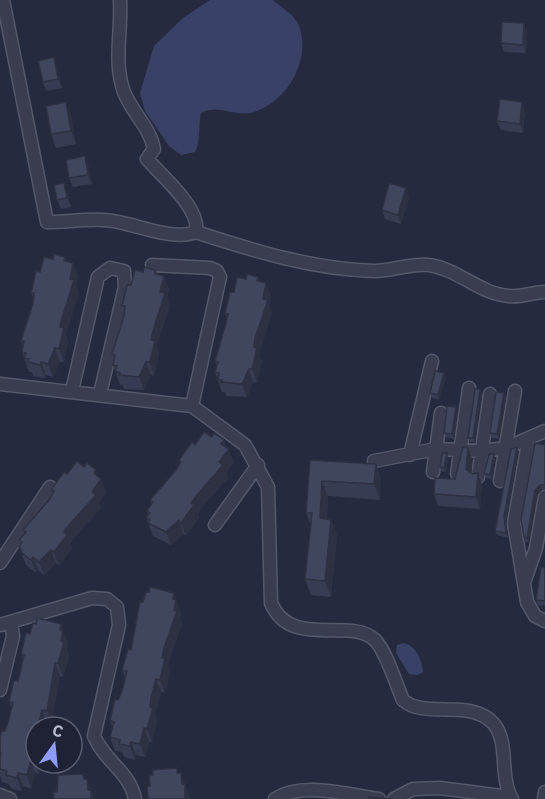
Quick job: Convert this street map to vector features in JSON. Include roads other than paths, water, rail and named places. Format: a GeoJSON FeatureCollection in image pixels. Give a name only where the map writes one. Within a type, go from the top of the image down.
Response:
{"type":"FeatureCollection","features":[{"type":"Feature","properties":{"kind":"street"},"geometry":{"type":"LineString","coordinates":[[3,0],[48,222],[105,220],[151,230],[189,234],[196,232],[256,252],[328,268],[377,271],[426,264],[445,268],[492,292],[510,297],[545,292]]}},
{"type":"Feature","properties":{"kind":"street"},"geometry":{"type":"LineString","coordinates":[[120,0],[118,60],[125,94],[151,135],[154,149],[147,159],[193,211],[196,232]]}},
{"type":"Feature","properties":{"kind":"street"},"geometry":{"type":"LineString","coordinates":[[152,265],[210,268],[217,271],[220,276],[192,406]]}},
{"type":"Feature","properties":{"kind":"street"},"geometry":{"type":"LineString","coordinates":[[72,391],[99,277],[110,268],[124,271],[125,286],[100,394]]}},
{"type":"Feature","properties":{"kind":"street"},"geometry":{"type":"LineString","coordinates":[[410,455],[432,361]]}},
{"type":"Feature","properties":{"kind":"street"},"geometry":{"type":"LineString","coordinates":[[0,384],[192,406],[245,446],[258,465],[270,499],[271,603],[282,622],[296,627],[368,634],[378,643],[402,700],[407,704],[416,707],[473,712],[494,725],[503,740],[511,798],[440,789],[413,789],[394,799]]}},
{"type":"Feature","properties":{"kind":"street"},"geometry":{"type":"LineString","coordinates":[[457,474],[469,388]]}},
{"type":"Feature","properties":{"kind":"street"},"geometry":{"type":"LineString","coordinates":[[500,480],[515,391]]}},
{"type":"Feature","properties":{"kind":"street"},"geometry":{"type":"LineString","coordinates":[[478,477],[490,394]]}},
{"type":"Feature","properties":{"kind":"street"},"geometry":{"type":"LineString","coordinates":[[433,472],[441,413]]}},
{"type":"Feature","properties":{"kind":"street"},"geometry":{"type":"LineString","coordinates":[[374,461],[436,449],[482,451],[506,448],[545,431]]}},
{"type":"Feature","properties":{"kind":"street"},"geometry":{"type":"LineString","coordinates":[[529,438],[514,523],[527,602],[535,616],[545,621]]}},
{"type":"Feature","properties":{"kind":"street"},"geometry":{"type":"LineString","coordinates":[[215,525],[258,465]]}},
{"type":"Feature","properties":{"kind":"street"},"geometry":{"type":"LineString","coordinates":[[0,563],[50,487]]}},
{"type":"Feature","properties":{"kind":"street"},"geometry":{"type":"LineString","coordinates":[[524,582],[536,548],[545,497]]}},
{"type":"Feature","properties":{"kind":"street"},"geometry":{"type":"LineString","coordinates":[[0,690],[14,636],[5,623],[92,598],[107,599],[117,607],[118,635],[94,736],[100,751],[132,784],[135,799]]}},
{"type":"Feature","properties":{"kind":"street"},"geometry":{"type":"LineString","coordinates":[[480,729],[494,725]]}},
{"type":"Feature","properties":{"kind":"street"},"geometry":{"type":"LineString","coordinates":[[274,799],[290,792],[309,790],[379,799]]}},
{"type":"Feature","properties":{"kind":"street"},"geometry":{"type":"LineString","coordinates":[[544,799],[545,792]]}},
{"type":"Feature","properties":{"kind":"street"},"geometry":{"type":"LineString","coordinates":[[0,795],[10,799]]}},
{"type":"Feature","properties":{"kind":"water"},"geometry":{"type":"Polygon","coordinates":[[[210,0],[273,0],[297,22],[302,39],[302,53],[293,79],[275,101],[250,113],[214,110],[201,113],[195,152],[181,155],[169,146],[145,111],[140,93],[154,46],[183,18],[210,0]]]}},
{"type":"Feature","properties":{"kind":"water"},"geometry":{"type":"Polygon","coordinates":[[[408,644],[418,654],[423,672],[417,675],[409,674],[396,653],[397,645],[408,644]]]}}]}
